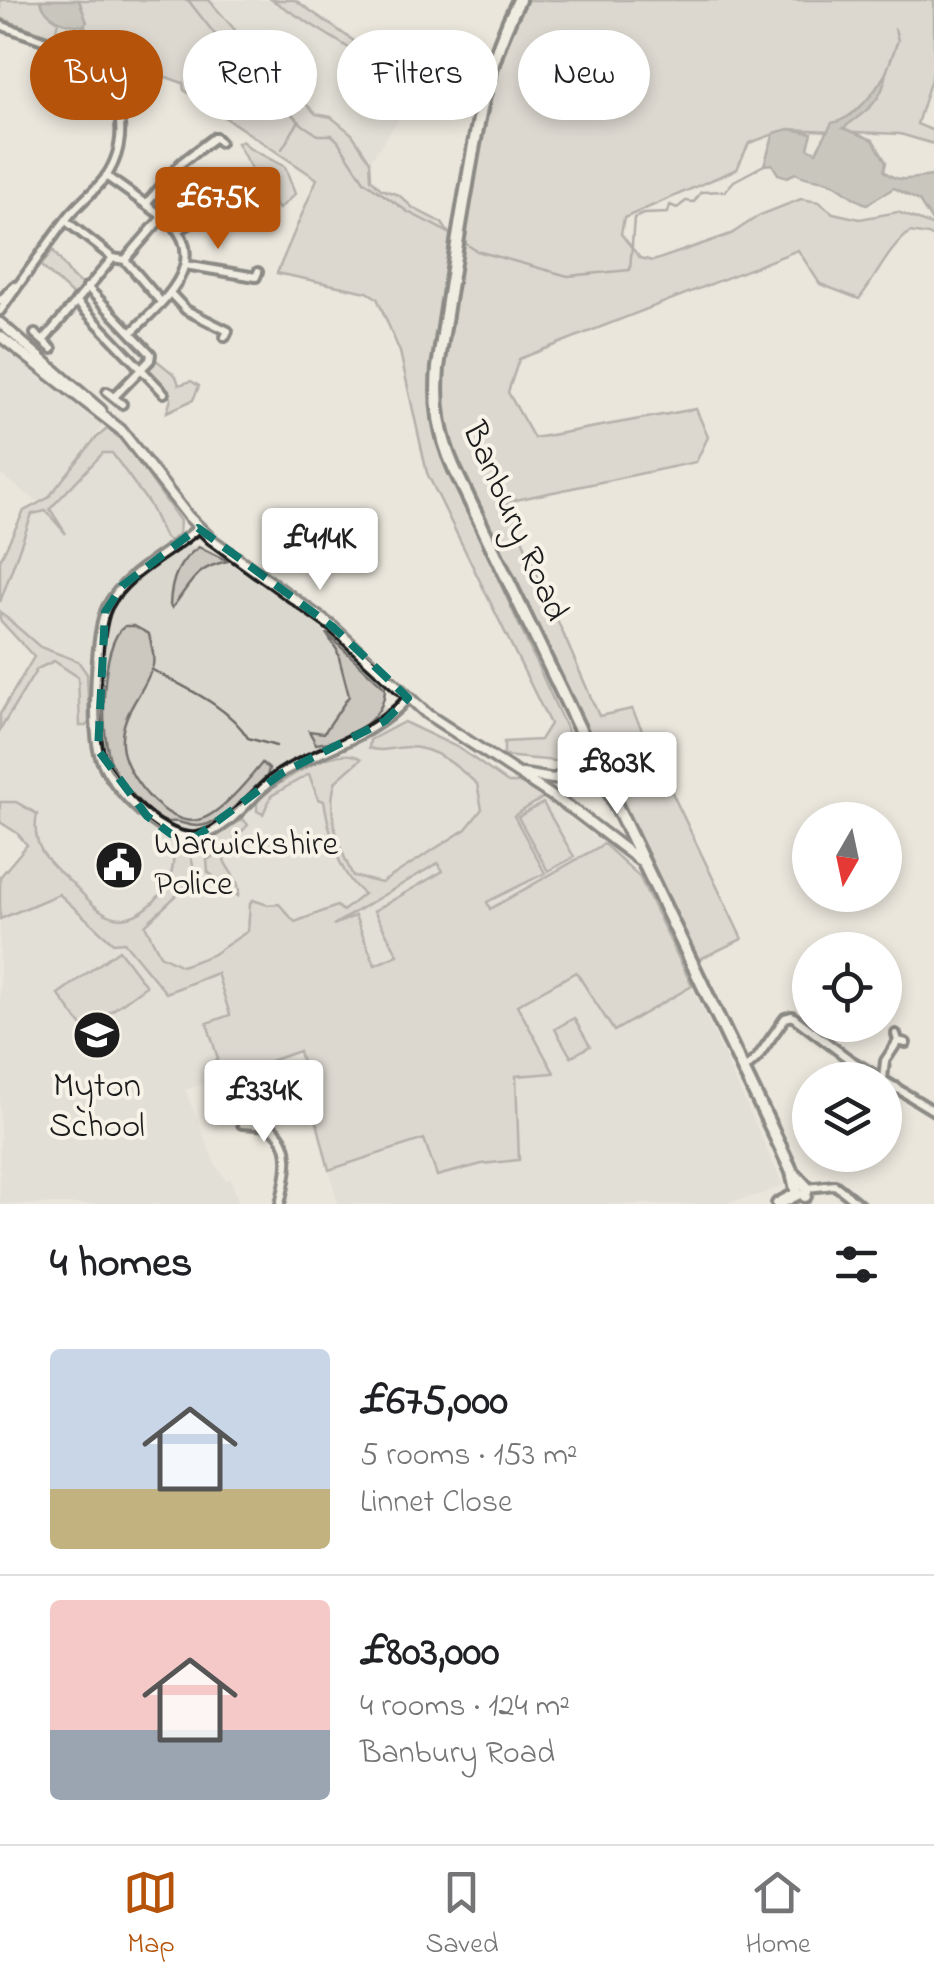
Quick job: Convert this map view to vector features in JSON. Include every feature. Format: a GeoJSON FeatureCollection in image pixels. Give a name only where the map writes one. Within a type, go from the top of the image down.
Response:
{"type":"FeatureCollection","features":[{"type":"Feature","properties":{"kind":"main road","name":"Banbury Road"},"geometry":{"type":"LineString","coordinates":[[520,0],[497,46],[479,113],[438,368],[438,418],[454,468],[803,1193]]}},
{"type":"Feature","properties":{"kind":"main road","name":"Banbury Road"},"geometry":{"type":"LineString","coordinates":[[623,819],[626,833],[652,880]]}},
{"type":"Feature","properties":{"kind":"main road"},"geometry":{"type":"LineString","coordinates":[[778,1204],[803,1193]]}},
{"type":"Feature","properties":{"kind":"street"},"geometry":{"type":"LineString","coordinates":[[0,27],[81,58],[104,78],[120,118],[121,132],[106,176],[66,220],[0,312]]}},
{"type":"Feature","properties":{"kind":"street"},"geometry":{"type":"LineString","coordinates":[[147,203],[180,163],[215,137]]}},
{"type":"Feature","properties":{"kind":"street"},"geometry":{"type":"LineString","coordinates":[[106,176],[147,203],[178,231],[185,265],[170,294],[132,332]]}},
{"type":"Feature","properties":{"kind":"street"},"geometry":{"type":"LineString","coordinates":[[178,231],[210,211],[255,195]]}},
{"type":"Feature","properties":{"kind":"street"},"geometry":{"type":"LineString","coordinates":[[125,260],[163,216]]}},
{"type":"Feature","properties":{"kind":"street"},"geometry":{"type":"LineString","coordinates":[[66,220],[113,258],[125,260],[161,302]]}},
{"type":"Feature","properties":{"kind":"street"},"geometry":{"type":"LineString","coordinates":[[43,341],[113,258]]}},
{"type":"Feature","properties":{"kind":"street"},"geometry":{"type":"LineString","coordinates":[[185,265],[256,278]]}},
{"type":"Feature","properties":{"kind":"street"},"geometry":{"type":"LineString","coordinates":[[0,301],[25,274]]}},
{"type":"Feature","properties":{"kind":"street"},"geometry":{"type":"LineString","coordinates":[[87,287],[151,354],[142,368],[110,394],[122,404]]}},
{"type":"Feature","properties":{"kind":"street"},"geometry":{"type":"LineString","coordinates":[[170,294],[186,310],[228,331]]}},
{"type":"Feature","properties":{"kind":"street"},"geometry":{"type":"LineString","coordinates":[[76,301],[164,393]]}},
{"type":"Feature","properties":{"kind":"street"},"geometry":{"type":"LineString","coordinates":[[0,322],[94,402],[132,441],[198,528],[370,655],[408,698],[574,810],[639,860]]}},
{"type":"Feature","properties":{"kind":"street"},"geometry":{"type":"LineString","coordinates":[[35,334],[52,349]]}},
{"type":"Feature","properties":{"kind":"street"},"geometry":{"type":"LineString","coordinates":[[0,336],[107,417]]}},
{"type":"Feature","properties":{"kind":"street"},"geometry":{"type":"LineString","coordinates":[[198,528],[122,586],[105,612],[98,639],[100,756],[113,780],[160,828],[188,838],[215,830],[272,779],[357,738],[388,719],[408,698]]}},
{"type":"Feature","properties":{"kind":"street"},"geometry":{"type":"LineString","coordinates":[[518,773],[552,779],[595,763]]}},
{"type":"Feature","properties":{"kind":"street"},"geometry":{"type":"LineString","coordinates":[[552,779],[556,799]]}},
{"type":"Feature","properties":{"kind":"street"},"geometry":{"type":"LineString","coordinates":[[744,1070],[756,1060],[785,1018],[792,1016],[854,1062]]}},
{"type":"Feature","properties":{"kind":"street"},"geometry":{"type":"LineString","coordinates":[[885,1062],[898,1042]]}},
{"type":"Feature","properties":{"kind":"street"},"geometry":{"type":"LineString","coordinates":[[902,1091],[934,1112]]}},
{"type":"Feature","properties":{"kind":"street"},"geometry":{"type":"LineString","coordinates":[[240,1114],[242,1124],[269,1126],[282,1139],[288,1166],[280,1204]]}},
{"type":"Feature","properties":{"kind":"street"},"geometry":{"type":"LineString","coordinates":[[803,1193],[820,1184],[835,1185],[859,1204]]}},
{"type":"Feature","properties":{"kind":"highlighted area"},"geometry":{"type":"Polygon","coordinates":[[[198,528],[333,627],[408,698],[385,721],[282,773],[196,837],[171,834],[147,816],[98,750],[105,612],[122,586],[198,528]]]}},
{"type":"Feature","properties":{"kind":"shaded area"},"geometry":{"type":"Polygon","coordinates":[[[0,0],[209,0],[235,30],[183,30],[183,83],[163,76],[163,30],[34,30],[0,18],[0,0]]]}},
{"type":"Feature","properties":{"kind":"shaded area"},"geometry":{"type":"Polygon","coordinates":[[[40,0],[79,0],[87,22],[83,26],[57,20],[40,0]]]}},
{"type":"Feature","properties":{"kind":"shaded area"},"geometry":{"type":"Polygon","coordinates":[[[209,0],[272,0],[337,41],[337,120],[398,120],[370,161],[352,134],[331,117],[317,115],[317,30],[235,30],[209,0]]]}},
{"type":"Feature","properties":{"kind":"shaded area"},"geometry":{"type":"Polygon","coordinates":[[[272,0],[295,0],[338,30],[337,41],[272,0]]]}},
{"type":"Feature","properties":{"kind":"shaded area"},"geometry":{"type":"Polygon","coordinates":[[[526,0],[934,0],[934,69],[917,124],[934,131],[934,144],[900,134],[789,129],[749,143],[737,169],[624,218],[621,234],[640,258],[653,261],[731,234],[760,215],[801,199],[860,219],[898,212],[934,226],[934,236],[910,232],[859,299],[820,284],[798,250],[519,359],[508,392],[534,438],[696,409],[708,437],[696,462],[506,502],[599,716],[632,709],[742,939],[698,960],[448,435],[440,392],[460,248],[483,120],[498,120],[498,55],[526,0]]]}},
{"type":"Feature","properties":{"kind":"shaded area"},"geometry":{"type":"Polygon","coordinates":[[[886,73],[877,99],[843,128],[873,140],[886,162],[884,171],[890,176],[934,176],[933,223],[919,201],[894,188],[867,204],[829,182],[796,173],[787,177],[778,174],[772,164],[764,165],[774,133],[789,129],[812,133],[808,148],[816,152],[832,123],[856,110],[886,73]]]}},
{"type":"Feature","properties":{"kind":"shaded area"},"geometry":{"type":"Polygon","coordinates":[[[317,114],[331,117],[352,134],[370,161],[371,179],[381,189],[399,195],[413,208],[442,223],[450,235],[430,403],[436,442],[575,748],[566,762],[504,756],[504,742],[540,740],[550,724],[427,473],[400,352],[377,298],[367,292],[277,273],[317,179],[229,120],[317,120],[317,114]]]}},
{"type":"Feature","properties":{"kind":"shaded area"},"geometry":{"type":"Polygon","coordinates":[[[242,141],[285,167],[295,194],[279,209],[237,143],[242,141]]]}},
{"type":"Feature","properties":{"kind":"shaded area"},"geometry":{"type":"Polygon","coordinates":[[[53,250],[72,277],[83,285],[75,297],[41,266],[53,250]]]}},
{"type":"Feature","properties":{"kind":"shaded area"},"geometry":{"type":"Polygon","coordinates":[[[0,345],[102,426],[58,488],[48,499],[38,502],[0,474],[0,345]]]}},
{"type":"Feature","properties":{"kind":"shaded area"},"geometry":{"type":"Polygon","coordinates":[[[155,359],[176,376],[179,385],[191,381],[199,386],[193,400],[167,412],[171,399],[147,369],[155,359]]]}},
{"type":"Feature","properties":{"kind":"shaded area"},"geometry":{"type":"Polygon","coordinates":[[[107,429],[123,440],[180,521],[179,533],[171,541],[165,538],[149,504],[112,453],[103,453],[50,509],[66,534],[46,511],[32,514],[0,602],[0,560],[24,511],[48,498],[107,429]]]}},
{"type":"Feature","properties":{"kind":"shaded area"},"geometry":{"type":"Polygon","coordinates":[[[108,438],[189,546],[204,545],[326,633],[337,650],[343,674],[378,697],[397,725],[411,726],[538,795],[604,844],[608,843],[628,863],[639,876],[692,986],[783,1185],[722,1204],[338,1204],[299,1051],[185,1090],[215,1164],[226,1180],[231,1179],[239,1204],[0,1204],[0,877],[27,845],[0,822],[0,714],[40,647],[0,612],[0,601],[35,511],[62,491],[108,438]]]}},
{"type":"Feature","properties":{"kind":"shaded area"},"geometry":{"type":"Polygon","coordinates":[[[199,547],[228,561],[201,572],[172,608],[177,572],[199,547]]]}},
{"type":"Feature","properties":{"kind":"shaded area"},"geometry":{"type":"Polygon","coordinates":[[[0,612],[40,647],[78,661],[87,674],[86,726],[80,726],[78,677],[54,661],[37,669],[0,730],[0,714],[34,657],[0,620],[0,612]]]}},
{"type":"Feature","properties":{"kind":"shaded area"},"geometry":{"type":"Polygon","coordinates":[[[125,626],[149,634],[153,653],[153,665],[122,733],[124,756],[148,796],[173,815],[198,820],[224,804],[262,763],[269,769],[267,776],[239,803],[208,824],[165,822],[134,796],[112,765],[105,734],[106,670],[116,636],[125,626]]]}},
{"type":"Feature","properties":{"kind":"shaded area"},"geometry":{"type":"Polygon","coordinates":[[[326,633],[385,688],[379,710],[362,727],[340,739],[316,744],[309,731],[324,733],[349,696],[337,650],[326,633]]]}},
{"type":"Feature","properties":{"kind":"shaded area"},"geometry":{"type":"Polygon","coordinates":[[[404,722],[459,748],[508,783],[519,783],[544,797],[514,816],[545,873],[487,902],[490,909],[604,844],[639,876],[692,986],[614,1031],[576,972],[517,1005],[554,1073],[516,1076],[519,1160],[482,1164],[437,1176],[424,1139],[329,1170],[299,1051],[219,1079],[210,1063],[218,1059],[207,1023],[230,1015],[217,973],[166,993],[124,942],[113,943],[59,894],[0,919],[0,877],[27,845],[0,822],[0,802],[16,802],[37,814],[36,837],[44,854],[95,907],[114,917],[136,914],[155,901],[172,870],[174,846],[180,844],[190,853],[196,877],[145,925],[160,955],[182,966],[212,955],[248,931],[253,900],[279,904],[295,922],[337,906],[343,911],[364,894],[341,864],[324,801],[318,799],[309,774],[271,796],[263,814],[257,811],[257,800],[323,760],[351,755],[361,759],[336,781],[333,817],[353,876],[381,883],[466,829],[482,809],[477,784],[446,759],[418,748],[369,748],[370,740],[404,722]],[[438,863],[333,925],[355,916],[375,965],[398,955],[374,911],[443,871],[438,863]]]}},
{"type":"Feature","properties":{"kind":"shaded area"},"geometry":{"type":"Polygon","coordinates":[[[543,803],[574,857],[548,871],[518,817],[543,803]]]}},
{"type":"Feature","properties":{"kind":"shaded area"},"geometry":{"type":"Polygon","coordinates":[[[243,819],[248,825],[226,848],[224,860],[237,881],[238,896],[208,872],[207,860],[212,857],[213,838],[243,819]]]}},
{"type":"Feature","properties":{"kind":"shaded area"},"geometry":{"type":"Polygon","coordinates":[[[119,950],[146,986],[85,1030],[58,994],[119,950]]]}},
{"type":"Feature","properties":{"kind":"shaded area"},"geometry":{"type":"Polygon","coordinates":[[[574,1018],[590,1046],[571,1057],[555,1029],[574,1018]]]}},
{"type":"Feature","properties":{"kind":"waterway"},"geometry":{"type":"LineString","coordinates":[[188,0],[235,60],[303,125],[338,141],[364,181],[408,212],[453,235]]}},
{"type":"Feature","properties":{"kind":"waterway"},"geometry":{"type":"LineString","coordinates":[[56,29],[58,22]]}},
{"type":"Feature","properties":{"kind":"waterway"},"geometry":{"type":"LineString","coordinates":[[84,25],[87,30]]}},
{"type":"Feature","properties":{"kind":"waterway"},"geometry":{"type":"LineString","coordinates":[[886,73],[898,40],[895,29]]}},
{"type":"Feature","properties":{"kind":"waterway"},"geometry":{"type":"LineString","coordinates":[[282,149],[299,121]]}},
{"type":"Feature","properties":{"kind":"waterway"},"geometry":{"type":"LineString","coordinates":[[463,242],[477,251],[568,276],[630,270],[634,218],[668,213],[670,205],[677,208],[686,201],[694,202],[701,192],[725,191],[734,181],[764,165]]}},
{"type":"Feature","properties":{"kind":"waterway"},"geometry":{"type":"LineString","coordinates":[[151,669],[217,706],[248,738],[276,746]]}},
{"type":"Feature","properties":{"kind":"place","name":"Warwickshire Police"},"geometry":{"type":"Point","coordinates":[119,865]}},
{"type":"Feature","properties":{"kind":"place","name":"Myton School"},"geometry":{"type":"Point","coordinates":[97,1035]}}]}
